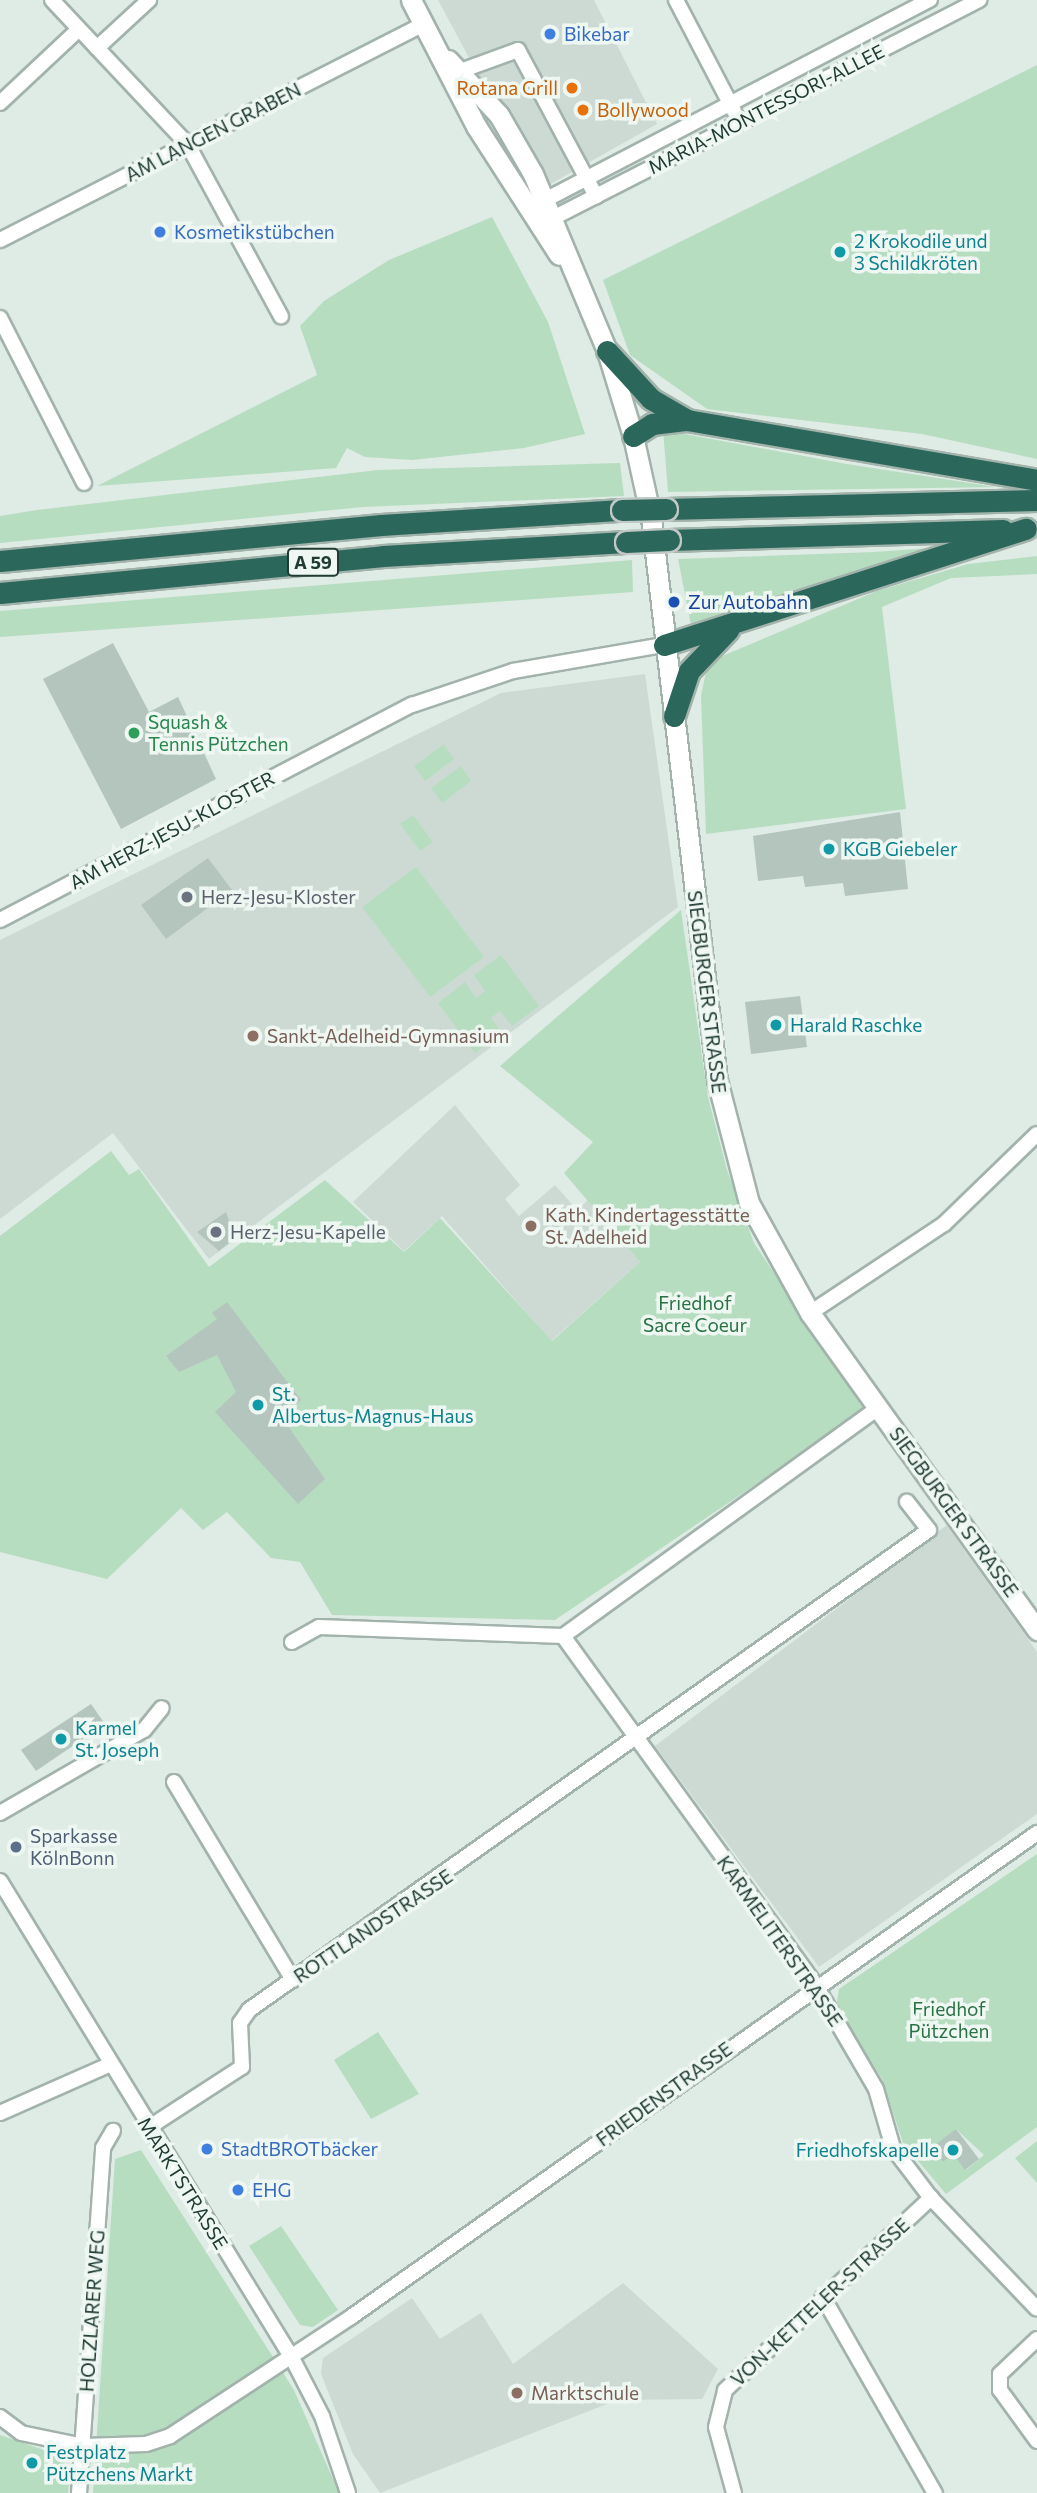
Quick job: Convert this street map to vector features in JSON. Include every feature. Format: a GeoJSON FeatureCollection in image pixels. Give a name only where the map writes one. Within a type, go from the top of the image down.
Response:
{"type":"FeatureCollection","features":[{"type":"Feature","properties":{"kind":"highway"},"geometry":{"type":"LineString","coordinates":[[607,351],[651,399],[687,420]]}},
{"type":"Feature","properties":{"kind":"highway"},"geometry":{"type":"LineString","coordinates":[[633,436],[652,424],[687,420],[1037,480]]}},
{"type":"Feature","properties":{"kind":"highway","name":"A 59"},"geometry":{"type":"LineString","coordinates":[[0,562],[367,526],[622,510],[1037,500]]}},
{"type":"Feature","properties":{"kind":"highway"},"geometry":{"type":"LineString","coordinates":[[664,645],[1031,529]]}},
{"type":"Feature","properties":{"kind":"highway","name":"A 59"},"geometry":{"type":"LineString","coordinates":[[0,593],[383,556],[669,540],[1031,529]]}},
{"type":"Feature","properties":{"kind":"highway"},"geometry":{"type":"LineString","coordinates":[[674,716],[692,667],[735,624]]}},
{"type":"Feature","properties":{"kind":"main road","name":"SIEGBURGER STRASSE"},"geometry":{"type":"LineString","coordinates":[[411,0],[453,67],[526,210],[573,277]]}},
{"type":"Feature","properties":{"kind":"main road","name":"SIEGBURGER STRASSE"},"geometry":{"type":"LineString","coordinates":[[453,67],[518,145],[545,200],[573,277],[607,351],[633,436],[651,518],[664,645],[724,1116],[757,1223],[810,1313],[1037,1630]]}},
{"type":"Feature","properties":{"kind":"main road"},"geometry":{"type":"LineString","coordinates":[[526,210],[545,200]]}},
{"type":"Feature","properties":{"kind":"street"},"geometry":{"type":"LineString","coordinates":[[52,0],[188,145],[281,316]]}},
{"type":"Feature","properties":{"kind":"street"},"geometry":{"type":"LineString","coordinates":[[97,48],[149,0]]}},
{"type":"Feature","properties":{"kind":"street"},"geometry":{"type":"LineString","coordinates":[[676,0],[740,123]]}},
{"type":"Feature","properties":{"kind":"street","name":"MARIA-MONTESSORI-ALLEE"},"geometry":{"type":"LineString","coordinates":[[545,200],[930,0]]}},
{"type":"Feature","properties":{"kind":"street","name":"MARIA-MONTESSORI-ALLEE"},"geometry":{"type":"LineString","coordinates":[[553,218],[979,0]]}},
{"type":"Feature","properties":{"kind":"street","name":"AM LANGEN GRABEN"},"geometry":{"type":"LineString","coordinates":[[0,240],[425,23]]}},
{"type":"Feature","properties":{"kind":"street"},"geometry":{"type":"LineString","coordinates":[[0,103],[79,29]]}},
{"type":"Feature","properties":{"kind":"street"},"geometry":{"type":"LineString","coordinates":[[453,67],[518,50],[596,196]]}},
{"type":"Feature","properties":{"kind":"street"},"geometry":{"type":"LineString","coordinates":[[0,318],[84,483]]}},
{"type":"Feature","properties":{"kind":"street","name":"AM HERZ-JESU-KLOSTER"},"geometry":{"type":"LineString","coordinates":[[0,920],[412,705],[513,671],[664,645]]}},
{"type":"Feature","properties":{"kind":"street"},"geometry":{"type":"LineString","coordinates":[[810,1313],[944,1224],[1037,1134]]}},
{"type":"Feature","properties":{"kind":"street"},"geometry":{"type":"LineString","coordinates":[[292,1642],[319,1627],[563,1636],[879,1407]]}},
{"type":"Feature","properties":{"kind":"street"},"geometry":{"type":"LineString","coordinates":[[636,1742],[929,1530],[907,1502]]}},
{"type":"Feature","properties":{"kind":"street","name":"KARMELITERSTRASSE"},"geometry":{"type":"LineString","coordinates":[[563,1636],[636,1742],[816,1986],[876,2089],[893,2148],[931,2199],[1037,2309]]}},
{"type":"Feature","properties":{"kind":"street"},"geometry":{"type":"LineString","coordinates":[[0,1813],[144,1730],[162,1707]]}},
{"type":"Feature","properties":{"kind":"street","name":"ROTTLANDSTRASSE"},"geometry":{"type":"LineString","coordinates":[[148,2128],[235,2075],[243,2058],[240,2023],[293,1980],[636,1742]]}},
{"type":"Feature","properties":{"kind":"street"},"geometry":{"type":"LineString","coordinates":[[174,1782],[293,1980]]}},
{"type":"Feature","properties":{"kind":"street","name":"FRIEDENSTRASSE"},"geometry":{"type":"LineString","coordinates":[[0,2417],[21,2433],[83,2446],[146,2444],[170,2436],[292,2358],[816,1986],[1037,1833]]}},
{"type":"Feature","properties":{"kind":"street","name":"MARKTSTRASSE"},"geometry":{"type":"LineString","coordinates":[[0,1881],[148,2128],[292,2358],[322,2416],[348,2493]]}},
{"type":"Feature","properties":{"kind":"street"},"geometry":{"type":"LineString","coordinates":[[0,2113],[111,2064]]}},
{"type":"Feature","properties":{"kind":"street","name":"HOLZLARER WEG"},"geometry":{"type":"LineString","coordinates":[[79,2493],[103,2148],[113,2131]]}},
{"type":"Feature","properties":{"kind":"street","name":"VON-KETTELER-STRASSE"},"geometry":{"type":"LineString","coordinates":[[734,2493],[716,2427],[725,2390],[931,2199]]}},
{"type":"Feature","properties":{"kind":"street"},"geometry":{"type":"LineString","coordinates":[[823,2297],[935,2493]]}},
{"type":"Feature","properties":{"kind":"street"},"geometry":{"type":"LineString","coordinates":[[1037,2339],[1000,2374],[1000,2390],[1037,2441]]}},
{"type":"Feature","properties":{"kind":"shaded area"},"geometry":{"type":"Polygon","coordinates":[[[438,0],[594,0],[657,124],[540,190],[438,0]]]}},
{"type":"Feature","properties":{"kind":"shaded area","name":"Sankt-Adelheid-Gymnasium"},"geometry":{"type":"Polygon","coordinates":[[[645,674],[678,907],[209,1259],[113,1133],[0,1219],[0,940],[501,693],[645,674]]]}},
{"type":"Feature","properties":{"kind":"shaded area","name":"Kath. Kindertagesstätte St. Adelheid"},"geometry":{"type":"Polygon","coordinates":[[[455,1105],[520,1185],[505,1199],[519,1216],[555,1185],[577,1210],[588,1200],[640,1262],[551,1341],[442,1216],[404,1251],[353,1202],[455,1105]]]}},
{"type":"Feature","properties":{"kind":"shaded area"},"geometry":{"type":"Polygon","coordinates":[[[947,1525],[1037,1652],[1037,1814],[819,1967],[655,1746],[947,1525]]]}},
{"type":"Feature","properties":{"kind":"shaded area","name":"Marktschule"},"geometry":{"type":"Polygon","coordinates":[[[623,2283],[718,2369],[702,2399],[617,2400],[380,2493],[353,2454],[321,2374],[323,2358],[412,2298],[440,2339],[481,2313],[513,2364],[623,2283]]]}},
{"type":"Feature","properties":{"kind":"green space"},"geometry":{"type":"Polygon","coordinates":[[[1037,65],[1037,459],[922,434],[707,409],[630,355],[603,280],[1037,65]]]}},
{"type":"Feature","properties":{"kind":"green space"},"geometry":{"type":"Polygon","coordinates":[[[492,217],[548,322],[585,434],[524,448],[412,460],[365,457],[347,448],[336,468],[97,486],[317,375],[300,326],[324,301],[389,260],[492,217]]]}},
{"type":"Feature","properties":{"kind":"green space"},"geometry":{"type":"Polygon","coordinates":[[[663,430],[847,464],[996,487],[668,492],[663,430]]]}},
{"type":"Feature","properties":{"kind":"green space"},"geometry":{"type":"Polygon","coordinates":[[[620,463],[624,496],[363,507],[0,543],[0,516],[37,510],[378,470],[620,463]]]}},
{"type":"Feature","properties":{"kind":"green space"},"geometry":{"type":"Polygon","coordinates":[[[958,546],[691,625],[678,559],[874,552],[958,546]]]}},
{"type":"Feature","properties":{"kind":"green space"},"geometry":{"type":"Polygon","coordinates":[[[1037,556],[1037,574],[951,578],[882,607],[906,809],[706,834],[701,696],[708,662],[877,591],[968,564],[1037,556]]]}},
{"type":"Feature","properties":{"kind":"green space"},"geometry":{"type":"Polygon","coordinates":[[[632,560],[633,592],[0,637],[0,611],[632,560]]]}},
{"type":"Feature","properties":{"kind":"green space"},"geometry":{"type":"Polygon","coordinates":[[[444,744],[454,759],[425,781],[414,766],[444,744]]]}},
{"type":"Feature","properties":{"kind":"green space"},"geometry":{"type":"Polygon","coordinates":[[[461,766],[471,781],[442,803],[431,788],[461,766]]]}},
{"type":"Feature","properties":{"kind":"green space"},"geometry":{"type":"Polygon","coordinates":[[[413,815],[433,842],[420,851],[400,824],[413,815]]]}},
{"type":"Feature","properties":{"kind":"green space"},"geometry":{"type":"Polygon","coordinates":[[[416,867],[484,957],[430,997],[362,907],[416,867]]]}},
{"type":"Feature","properties":{"kind":"green space","name":"Friedhof Sacre Coeur"},"geometry":{"type":"Polygon","coordinates":[[[681,910],[708,1097],[727,1170],[754,1243],[866,1410],[555,1620],[332,1615],[300,1562],[271,1558],[227,1512],[203,1530],[181,1508],[107,1579],[0,1552],[0,1236],[111,1151],[129,1175],[139,1169],[209,1267],[325,1180],[404,1252],[440,1218],[552,1341],[640,1262],[564,1173],[593,1142],[500,1066],[681,910]]]}},
{"type":"Feature","properties":{"kind":"green space"},"geometry":{"type":"Polygon","coordinates":[[[501,955],[539,1006],[512,1026],[500,1011],[491,1018],[502,1033],[475,1053],[438,1003],[465,982],[476,998],[485,991],[474,975],[501,955]]]}},
{"type":"Feature","properties":{"kind":"green space","name":"Friedhof Pützchen"},"geometry":{"type":"Polygon","coordinates":[[[1037,1854],[1037,2127],[946,2194],[903,2143],[882,2079],[836,2007],[839,1989],[1037,1854]],[[956,2129],[943,2161],[953,2154],[966,2170],[984,2155],[956,2129]]]}},
{"type":"Feature","properties":{"kind":"green space"},"geometry":{"type":"Polygon","coordinates":[[[378,2032],[419,2094],[371,2119],[334,2060],[378,2032]]]}},
{"type":"Feature","properties":{"kind":"green space"},"geometry":{"type":"Polygon","coordinates":[[[1037,2141],[1037,2183],[1015,2158],[1037,2141]]]}},
{"type":"Feature","properties":{"kind":"green space","name":"Festplatz Pützchens Markt"},"geometry":{"type":"Polygon","coordinates":[[[141,2150],[294,2390],[339,2493],[93,2493],[115,2159],[141,2150]]]}},
{"type":"Feature","properties":{"kind":"green space"},"geometry":{"type":"Polygon","coordinates":[[[281,2226],[338,2310],[313,2327],[300,2325],[249,2246],[281,2226]]]}},
{"type":"Feature","properties":{"kind":"green space","name":"Festplatz Pützchens Markt"},"geometry":{"type":"Polygon","coordinates":[[[0,2435],[59,2455],[70,2471],[68,2493],[0,2493],[0,2435]]]}},
{"type":"Feature","properties":{"kind":"building","name":"Squash & Tennis Pützchen"},"geometry":{"type":"Polygon","coordinates":[[[113,643],[149,712],[178,697],[216,779],[121,829],[43,679],[113,643]]]}},
{"type":"Feature","properties":{"kind":"building","name":"KGB Giebeler"},"geometry":{"type":"Polygon","coordinates":[[[900,812],[908,889],[845,896],[843,883],[805,887],[803,876],[758,881],[753,836],[900,812]]]}},
{"type":"Feature","properties":{"kind":"building","name":"Herz-Jesu-Kloster"},"geometry":{"type":"Polygon","coordinates":[[[208,858],[232,890],[166,939],[141,905],[208,858]]]}},
{"type":"Feature","properties":{"kind":"building","name":"Harald Raschke"},"geometry":{"type":"Polygon","coordinates":[[[800,996],[807,1047],[751,1054],[745,1002],[800,996]]]}},
{"type":"Feature","properties":{"kind":"building","name":"Herz-Jesu-Kapelle"},"geometry":{"type":"Polygon","coordinates":[[[226,1212],[235,1238],[219,1251],[197,1232],[226,1212]]]}},
{"type":"Feature","properties":{"kind":"building","name":"St. Albertus-Magnus-Haus"},"geometry":{"type":"Polygon","coordinates":[[[227,1302],[301,1400],[281,1416],[325,1479],[298,1504],[215,1412],[236,1392],[217,1355],[179,1372],[166,1356],[217,1319],[212,1313],[227,1302]]]}},
{"type":"Feature","properties":{"kind":"building","name":"Karmel St. Joseph"},"geometry":{"type":"Polygon","coordinates":[[[91,1704],[105,1724],[36,1771],[21,1750],[91,1704]]]}},
{"type":"Feature","properties":{"kind":"building","name":"Friedhofskapelle"},"geometry":{"type":"Polygon","coordinates":[[[956,2129],[979,2159],[965,2170],[953,2154],[943,2162],[932,2147],[956,2129]]]}},
{"type":"Feature","properties":{"kind":"place","name":"Bikebar"},"geometry":{"type":"Point","coordinates":[550,34]}},
{"type":"Feature","properties":{"kind":"place","name":"Rotana Grill"},"geometry":{"type":"Point","coordinates":[572,88]}},
{"type":"Feature","properties":{"kind":"place","name":"Bollywood"},"geometry":{"type":"Point","coordinates":[583,110]}},
{"type":"Feature","properties":{"kind":"place","name":"Kosmetikstübchen"},"geometry":{"type":"Point","coordinates":[160,232]}},
{"type":"Feature","properties":{"kind":"place","name":"2 Krokodile und 3 Schildkröten"},"geometry":{"type":"Point","coordinates":[840,252]}},
{"type":"Feature","properties":{"kind":"place","name":"Zur Autobahn"},"geometry":{"type":"Point","coordinates":[674,602]}},
{"type":"Feature","properties":{"kind":"place","name":"Squash & Tennis Pützchen"},"geometry":{"type":"Point","coordinates":[134,733]}},
{"type":"Feature","properties":{"kind":"place","name":"KGB Giebeler"},"geometry":{"type":"Point","coordinates":[829,849]}},
{"type":"Feature","properties":{"kind":"place","name":"Herz-Jesu-Kloster"},"geometry":{"type":"Point","coordinates":[187,897]}},
{"type":"Feature","properties":{"kind":"place","name":"Harald Raschke"},"geometry":{"type":"Point","coordinates":[776,1025]}},
{"type":"Feature","properties":{"kind":"place","name":"Sankt-Adelheid-Gymnasium"},"geometry":{"type":"Point","coordinates":[253,1036]}},
{"type":"Feature","properties":{"kind":"place","name":"Kath. Kindertagesstätte St. Adelheid"},"geometry":{"type":"Point","coordinates":[531,1226]}},
{"type":"Feature","properties":{"kind":"place","name":"Herz-Jesu-Kapelle"},"geometry":{"type":"Point","coordinates":[216,1232]}},
{"type":"Feature","properties":{"kind":"place","name":"St. Albertus-Magnus-Haus"},"geometry":{"type":"Point","coordinates":[258,1405]}},
{"type":"Feature","properties":{"kind":"place","name":"Karmel St. Joseph"},"geometry":{"type":"Point","coordinates":[61,1739]}},
{"type":"Feature","properties":{"kind":"place","name":"Sparkasse KölnBonn"},"geometry":{"type":"Point","coordinates":[16,1847]}},
{"type":"Feature","properties":{"kind":"place","name":"StadtBROTbäcker"},"geometry":{"type":"Point","coordinates":[207,2149]}},
{"type":"Feature","properties":{"kind":"place","name":"Friedhofskapelle"},"geometry":{"type":"Point","coordinates":[953,2150]}},
{"type":"Feature","properties":{"kind":"place","name":"EHG"},"geometry":{"type":"Point","coordinates":[238,2190]}},
{"type":"Feature","properties":{"kind":"place","name":"Marktschule"},"geometry":{"type":"Point","coordinates":[517,2393]}},
{"type":"Feature","properties":{"kind":"place","name":"Festplatz Pützchens Markt"},"geometry":{"type":"Point","coordinates":[32,2463]}}]}
